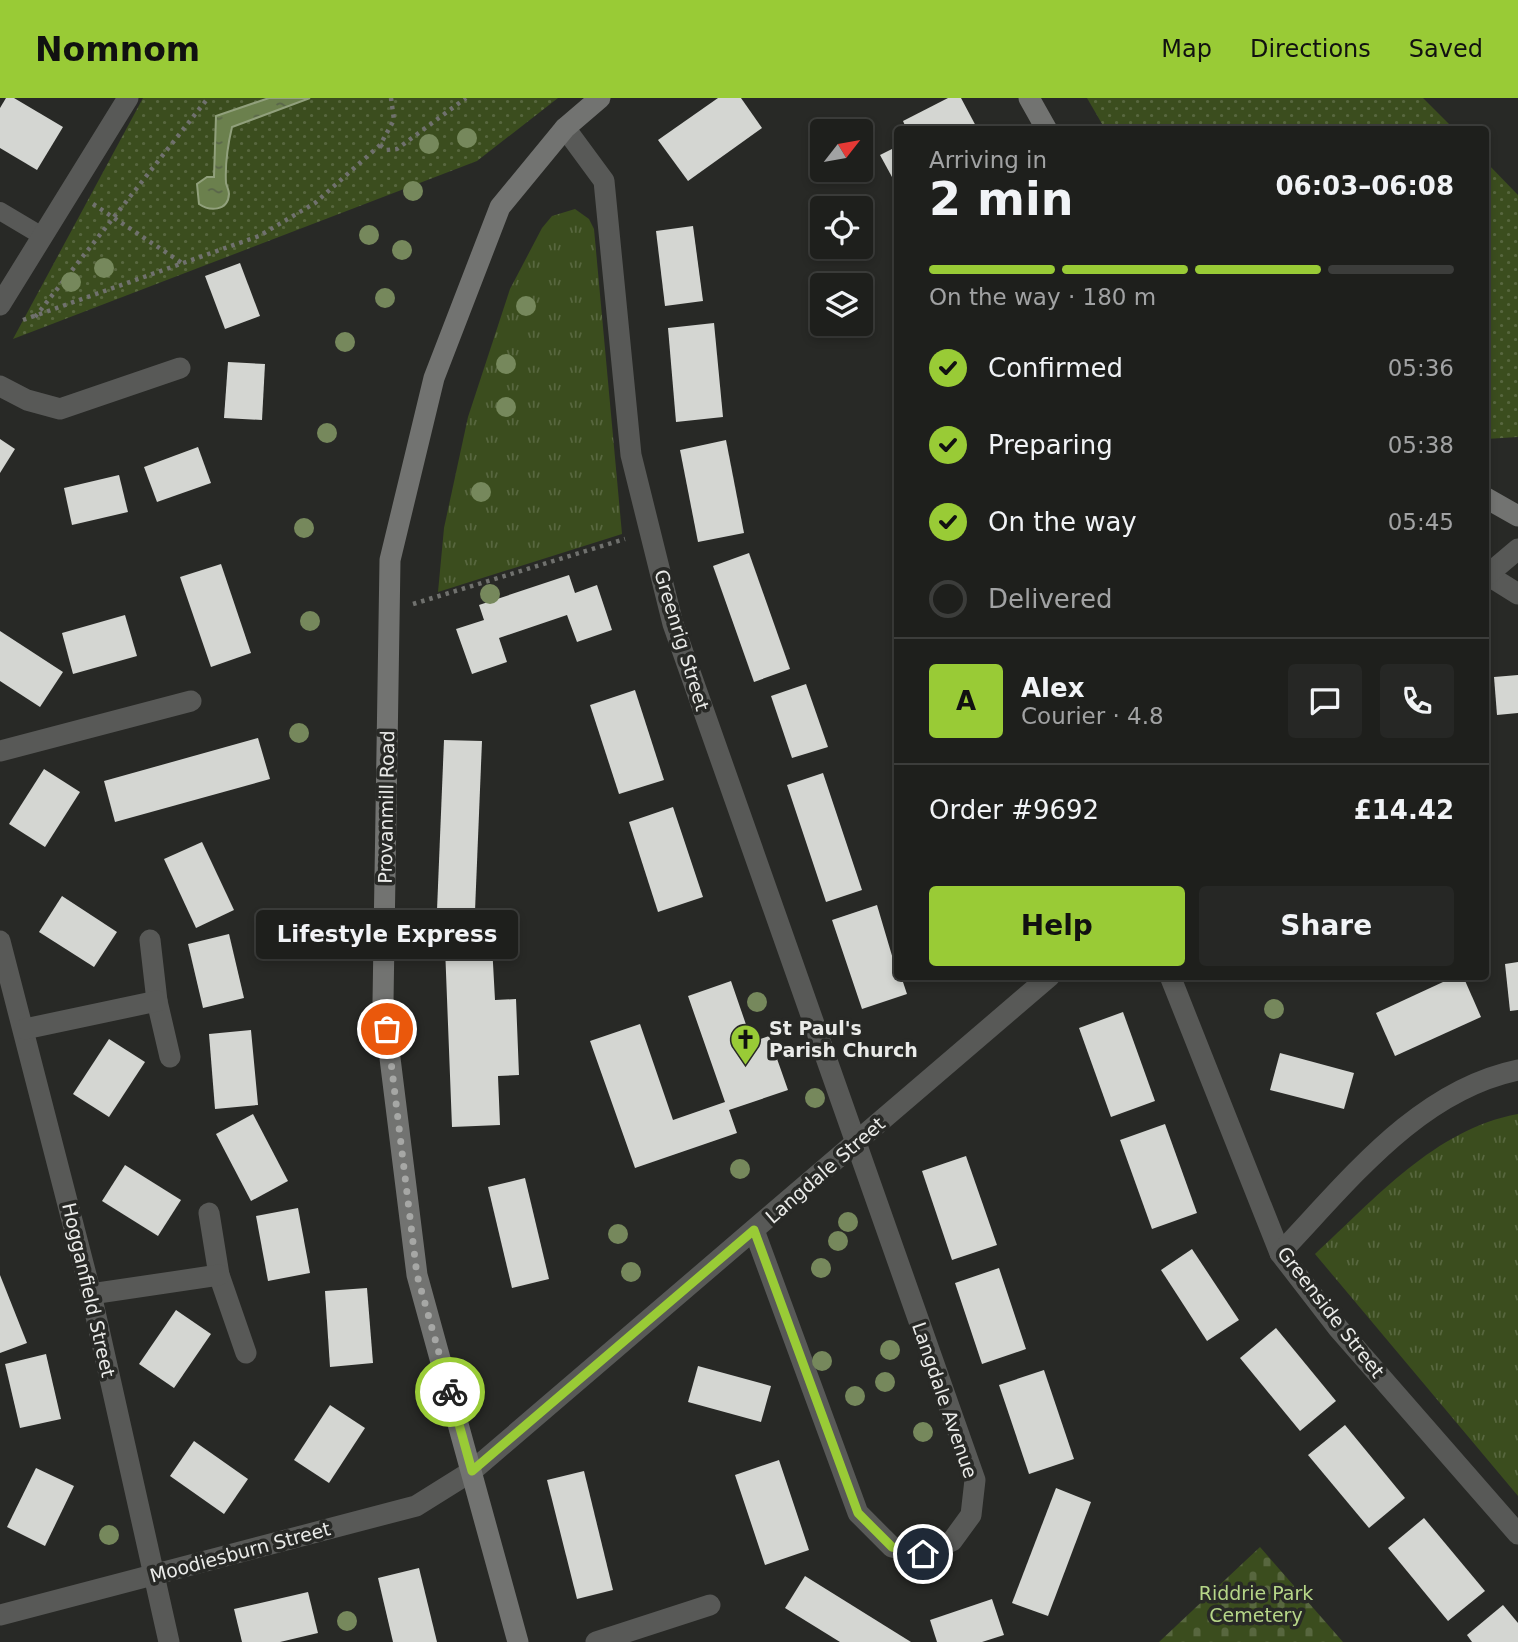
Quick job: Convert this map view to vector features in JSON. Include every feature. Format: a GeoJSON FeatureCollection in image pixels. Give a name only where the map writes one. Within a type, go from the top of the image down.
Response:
{"type":"FeatureCollection","features":[{"type":"Feature","properties":{"kind":"main road","name":"Provanmill Road"},"geometry":{"type":"LineString","coordinates":[[518,1642],[417,1275],[383,1002],[390,560],[434,378],[500,207],[565,128],[600,98]]}},
{"type":"Feature","properties":{"kind":"main road"},"geometry":{"type":"LineString","coordinates":[[1029,98],[1044,126]]}},
{"type":"Feature","properties":{"kind":"main road"},"geometry":{"type":"LineString","coordinates":[[1489,500],[1518,516]]}},
{"type":"Feature","properties":{"kind":"street"},"geometry":{"type":"LineString","coordinates":[[5,314],[41,236],[72,189],[119,101]]}},
{"type":"Feature","properties":{"kind":"street","name":"Greenrig Street"},"geometry":{"type":"LineString","coordinates":[[565,128],[604,181],[631,455],[673,624],[855,1144]]}},
{"type":"Feature","properties":{"kind":"street"},"geometry":{"type":"LineString","coordinates":[[0,386],[27,400],[60,409],[180,368]]}},
{"type":"Feature","properties":{"kind":"street"},"geometry":{"type":"LineString","coordinates":[[1489,573],[1518,549]]}},
{"type":"Feature","properties":{"kind":"street"},"geometry":{"type":"LineString","coordinates":[[1489,577],[1518,594]]}},
{"type":"Feature","properties":{"kind":"street"},"geometry":{"type":"LineString","coordinates":[[0,751],[191,701]]}},
{"type":"Feature","properties":{"kind":"street"},"geometry":{"type":"LineString","coordinates":[[150,940],[157,1001],[170,1057]]}},
{"type":"Feature","properties":{"kind":"street","name":"Hogganfield Street"},"geometry":{"type":"LineString","coordinates":[[1,952],[25,1029],[91,1294],[169,1642]]}},
{"type":"Feature","properties":{"kind":"street","name":"Langdale Street"},"geometry":{"type":"LineString","coordinates":[[472,1471],[1045,980]]}},
{"type":"Feature","properties":{"kind":"street","name":"Greenside Street"},"geometry":{"type":"LineString","coordinates":[[1172,980],[1280,1253],[1338,1328],[1518,1534]]}},
{"type":"Feature","properties":{"kind":"street"},"geometry":{"type":"LineString","coordinates":[[25,1029],[157,1001]]}},
{"type":"Feature","properties":{"kind":"street"},"geometry":{"type":"LineString","coordinates":[[1280,1253],[1399,1130],[1443,1100],[1494,1075],[1518,1070]]}},
{"type":"Feature","properties":{"kind":"street","name":"Langdale Avenue"},"geometry":{"type":"LineString","coordinates":[[754,1230],[858,1513],[892,1547],[923,1554],[953,1541],[971,1515],[975,1480],[855,1144]]}},
{"type":"Feature","properties":{"kind":"street"},"geometry":{"type":"LineString","coordinates":[[208,1213],[219,1275],[246,1353]]}},
{"type":"Feature","properties":{"kind":"street"},"geometry":{"type":"LineString","coordinates":[[91,1294],[219,1275]]}},
{"type":"Feature","properties":{"kind":"street","name":"Moodiesburn Street"},"geometry":{"type":"LineString","coordinates":[[0,1615],[416,1506],[472,1471]]}},
{"type":"Feature","properties":{"kind":"street"},"geometry":{"type":"LineString","coordinates":[[596,1642],[710,1605]]}},
{"type":"Feature","properties":{"kind":"lane"},"geometry":{"type":"LineString","coordinates":[[0,211],[41,236]]}},
{"type":"Feature","properties":{"kind":"path"},"geometry":{"type":"LineString","coordinates":[[34,317],[208,98]]}},
{"type":"Feature","properties":{"kind":"path"},"geometry":{"type":"LineString","coordinates":[[5,314],[34,317],[259,236],[315,203],[380,145],[394,120],[391,98]]}},
{"type":"Feature","properties":{"kind":"path"},"geometry":{"type":"LineString","coordinates":[[380,145],[386,150],[397,149],[466,98]]}},
{"type":"Feature","properties":{"kind":"path"},"geometry":{"type":"LineString","coordinates":[[72,189],[182,264]]}},
{"type":"Feature","properties":{"kind":"path"},"geometry":{"type":"LineString","coordinates":[[390,611],[650,531]]}},
{"type":"Feature","properties":{"kind":"green space"},"geometry":{"type":"Polygon","coordinates":[[[143,98],[558,98],[477,161],[13,339],[143,98]]]}},
{"type":"Feature","properties":{"kind":"green space"},"geometry":{"type":"Polygon","coordinates":[[[1087,98],[1423,98],[1451,126],[1103,126],[1087,98]]]}},
{"type":"Feature","properties":{"kind":"green space"},"geometry":{"type":"Polygon","coordinates":[[[1489,165],[1518,195],[1518,437],[1489,439],[1489,165]]]}},
{"type":"Feature","properties":{"kind":"green space"},"geometry":{"type":"Polygon","coordinates":[[[575,209],[589,219],[594,229],[622,534],[438,592],[444,528],[468,417],[510,289],[542,228],[552,216],[575,209]]]}},
{"type":"Feature","properties":{"kind":"green space"},"geometry":{"type":"Polygon","coordinates":[[[1518,1114],[1518,1496],[1315,1254],[1384,1189],[1433,1150],[1488,1122],[1518,1114]]]}},
{"type":"Feature","properties":{"kind":"green space","name":"Riddrie Park Cemetery"},"geometry":{"type":"Polygon","coordinates":[[[1260,1547],[1343,1642],[1159,1642],[1260,1547]]]}},
{"type":"Feature","properties":{"kind":"water"},"geometry":{"type":"Polygon","coordinates":[[[269,98],[310,98],[232,127],[226,169],[228,200],[222,207],[217,208],[199,204],[197,184],[207,177],[214,177],[216,116],[269,98]]]}},
{"type":"Feature","properties":{"kind":"building"},"geometry":{"type":"Polygon","coordinates":[[[6,98],[14,98],[63,127],[37,170],[0,148],[0,108],[6,98]]]}},
{"type":"Feature","properties":{"kind":"building"},"geometry":{"type":"Polygon","coordinates":[[[718,98],[741,98],[762,128],[688,181],[658,140],[718,98]]]}},
{"type":"Feature","properties":{"kind":"building"},"geometry":{"type":"Polygon","coordinates":[[[948,98],[961,98],[976,126],[905,126],[903,121],[948,98]]]}},
{"type":"Feature","properties":{"kind":"building"},"geometry":{"type":"Polygon","coordinates":[[[894,148],[894,181],[880,155],[894,148]]]}},
{"type":"Feature","properties":{"kind":"building"},"geometry":{"type":"Polygon","coordinates":[[[693,226],[703,301],[665,306],[656,231],[693,226]]]}},
{"type":"Feature","properties":{"kind":"building"},"geometry":{"type":"Polygon","coordinates":[[[240,263],[260,316],[225,329],[205,276],[240,263]]]}},
{"type":"Feature","properties":{"kind":"building"},"geometry":{"type":"Polygon","coordinates":[[[714,323],[723,417],[676,422],[668,328],[714,323]]]}},
{"type":"Feature","properties":{"kind":"building"},"geometry":{"type":"Polygon","coordinates":[[[228,362],[265,364],[262,420],[224,418],[228,362]]]}},
{"type":"Feature","properties":{"kind":"building"},"geometry":{"type":"Polygon","coordinates":[[[0,439],[15,449],[0,473],[0,439]]]}},
{"type":"Feature","properties":{"kind":"building"},"geometry":{"type":"Polygon","coordinates":[[[726,440],[744,533],[698,542],[680,450],[726,440]]]}},
{"type":"Feature","properties":{"kind":"building"},"geometry":{"type":"Polygon","coordinates":[[[198,447],[211,483],[157,502],[144,467],[198,447]]]}},
{"type":"Feature","properties":{"kind":"building"},"geometry":{"type":"Polygon","coordinates":[[[119,475],[128,512],[72,525],[64,488],[119,475]]]}},
{"type":"Feature","properties":{"kind":"building"},"geometry":{"type":"Polygon","coordinates":[[[749,553],[790,669],[754,682],[713,566],[749,553]]]}},
{"type":"Feature","properties":{"kind":"building"},"geometry":{"type":"Polygon","coordinates":[[[221,564],[251,653],[211,667],[180,577],[221,564]]]}},
{"type":"Feature","properties":{"kind":"building"},"geometry":{"type":"Polygon","coordinates":[[[569,575],[575,593],[597,585],[612,630],[577,642],[567,615],[499,638],[507,662],[472,674],[456,629],[484,620],[479,605],[569,575]]]}},
{"type":"Feature","properties":{"kind":"building"},"geometry":{"type":"Polygon","coordinates":[[[125,615],[137,656],[73,674],[62,633],[125,615]]]}},
{"type":"Feature","properties":{"kind":"building"},"geometry":{"type":"Polygon","coordinates":[[[0,631],[63,672],[40,707],[0,681],[0,631]]]}},
{"type":"Feature","properties":{"kind":"building"},"geometry":{"type":"Polygon","coordinates":[[[1518,675],[1518,713],[1497,715],[1494,677],[1518,675]]]}},
{"type":"Feature","properties":{"kind":"building"},"geometry":{"type":"Polygon","coordinates":[[[806,684],[828,747],[792,758],[771,696],[806,684]]]}},
{"type":"Feature","properties":{"kind":"building"},"geometry":{"type":"Polygon","coordinates":[[[635,690],[664,780],[619,794],[590,705],[635,690]]]}},
{"type":"Feature","properties":{"kind":"building"},"geometry":{"type":"Polygon","coordinates":[[[258,738],[270,779],[115,822],[104,781],[258,738]]]}},
{"type":"Feature","properties":{"kind":"building"},"geometry":{"type":"Polygon","coordinates":[[[444,740],[482,741],[475,911],[437,910],[444,740]]]}},
{"type":"Feature","properties":{"kind":"building"},"geometry":{"type":"Polygon","coordinates":[[[44,769],[80,792],[45,847],[9,824],[44,769]]]}},
{"type":"Feature","properties":{"kind":"building"},"geometry":{"type":"Polygon","coordinates":[[[823,773],[862,890],[826,902],[787,785],[823,773]]]}},
{"type":"Feature","properties":{"kind":"building"},"geometry":{"type":"Polygon","coordinates":[[[673,807],[703,897],[658,912],[629,822],[673,807]]]}},
{"type":"Feature","properties":{"kind":"building"},"geometry":{"type":"Polygon","coordinates":[[[202,842],[234,910],[196,928],[164,859],[202,842]]]}},
{"type":"Feature","properties":{"kind":"building"},"geometry":{"type":"Polygon","coordinates":[[[62,896],[117,932],[94,967],[39,932],[62,896]]]}},
{"type":"Feature","properties":{"kind":"building"},"geometry":{"type":"Polygon","coordinates":[[[877,905],[894,962],[894,980],[902,980],[907,994],[862,1009],[832,920],[877,905]]]}},
{"type":"Feature","properties":{"kind":"building"},"geometry":{"type":"Polygon","coordinates":[[[229,934],[244,998],[203,1008],[188,944],[229,934]]]}},
{"type":"Feature","properties":{"kind":"building"},"geometry":{"type":"Polygon","coordinates":[[[492,945],[495,1000],[516,999],[519,1075],[498,1076],[500,1125],[452,1127],[445,947],[492,945]]]}},
{"type":"Feature","properties":{"kind":"building"},"geometry":{"type":"Polygon","coordinates":[[[1518,962],[1518,1010],[1510,1011],[1505,964],[1518,962]]]}},
{"type":"Feature","properties":{"kind":"building"},"geometry":{"type":"Polygon","coordinates":[[[1447,980],[1465,980],[1481,1017],[1395,1056],[1376,1013],[1447,980]]]}},
{"type":"Feature","properties":{"kind":"building","name":"St Paul's Parish Church"},"geometry":{"type":"Polygon","coordinates":[[[731,981],[752,1042],[769,1036],[788,1090],[729,1110],[737,1133],[635,1168],[590,1041],[640,1024],[673,1120],[725,1102],[688,996],[731,981]]]}},
{"type":"Feature","properties":{"kind":"building"},"geometry":{"type":"Polygon","coordinates":[[[1123,1012],[1155,1101],[1111,1117],[1079,1028],[1123,1012]]]}},
{"type":"Feature","properties":{"kind":"building"},"geometry":{"type":"Polygon","coordinates":[[[251,1030],[258,1105],[215,1109],[209,1034],[251,1030]]]}},
{"type":"Feature","properties":{"kind":"building"},"geometry":{"type":"Polygon","coordinates":[[[109,1039],[145,1062],[109,1117],[73,1094],[109,1039]]]}},
{"type":"Feature","properties":{"kind":"building"},"geometry":{"type":"Polygon","coordinates":[[[1280,1053],[1354,1073],[1344,1109],[1270,1090],[1280,1053]]]}},
{"type":"Feature","properties":{"kind":"building"},"geometry":{"type":"Polygon","coordinates":[[[253,1114],[288,1181],[251,1201],[216,1134],[253,1114]]]}},
{"type":"Feature","properties":{"kind":"building"},"geometry":{"type":"Polygon","coordinates":[[[1165,1124],[1197,1213],[1152,1229],[1120,1140],[1165,1124]]]}},
{"type":"Feature","properties":{"kind":"building"},"geometry":{"type":"Polygon","coordinates":[[[966,1156],[997,1245],[952,1260],[922,1171],[966,1156]]]}},
{"type":"Feature","properties":{"kind":"building"},"geometry":{"type":"Polygon","coordinates":[[[125,1165],[181,1200],[158,1236],[102,1201],[125,1165]]]}},
{"type":"Feature","properties":{"kind":"building"},"geometry":{"type":"Polygon","coordinates":[[[525,1178],[549,1279],[512,1288],[488,1187],[525,1178]]]}},
{"type":"Feature","properties":{"kind":"building"},"geometry":{"type":"Polygon","coordinates":[[[298,1208],[310,1273],[268,1281],[256,1216],[298,1208]]]}},
{"type":"Feature","properties":{"kind":"building"},"geometry":{"type":"Polygon","coordinates":[[[1192,1249],[1239,1320],[1207,1341],[1161,1270],[1192,1249]]]}},
{"type":"Feature","properties":{"kind":"building"},"geometry":{"type":"Polygon","coordinates":[[[999,1268],[1026,1349],[982,1364],[955,1283],[999,1268]]]}},
{"type":"Feature","properties":{"kind":"building"},"geometry":{"type":"Polygon","coordinates":[[[0,1275],[27,1343],[0,1353],[0,1275]]]}},
{"type":"Feature","properties":{"kind":"building"},"geometry":{"type":"Polygon","coordinates":[[[367,1288],[373,1363],[330,1367],[325,1291],[367,1288]]]}},
{"type":"Feature","properties":{"kind":"building"},"geometry":{"type":"Polygon","coordinates":[[[176,1310],[211,1334],[174,1388],[139,1364],[176,1310]]]}},
{"type":"Feature","properties":{"kind":"building"},"geometry":{"type":"Polygon","coordinates":[[[1276,1328],[1336,1401],[1300,1431],[1240,1358],[1276,1328]]]}},
{"type":"Feature","properties":{"kind":"building"},"geometry":{"type":"Polygon","coordinates":[[[46,1354],[61,1419],[20,1428],[5,1364],[46,1354]]]}},
{"type":"Feature","properties":{"kind":"building"},"geometry":{"type":"Polygon","coordinates":[[[698,1366],[771,1386],[761,1422],[688,1402],[698,1366]]]}},
{"type":"Feature","properties":{"kind":"building"},"geometry":{"type":"Polygon","coordinates":[[[1044,1370],[1074,1459],[1029,1474],[999,1385],[1044,1370]]]}},
{"type":"Feature","properties":{"kind":"building"},"geometry":{"type":"Polygon","coordinates":[[[330,1405],[365,1428],[329,1483],[294,1460],[330,1405]]]}},
{"type":"Feature","properties":{"kind":"building"},"geometry":{"type":"Polygon","coordinates":[[[1345,1425],[1405,1498],[1369,1528],[1308,1455],[1345,1425]]]}},
{"type":"Feature","properties":{"kind":"building"},"geometry":{"type":"Polygon","coordinates":[[[194,1441],[248,1479],[224,1514],[170,1476],[194,1441]]]}},
{"type":"Feature","properties":{"kind":"building"},"geometry":{"type":"Polygon","coordinates":[[[779,1460],[809,1550],[765,1565],[735,1475],[779,1460]]]}},
{"type":"Feature","properties":{"kind":"building"},"geometry":{"type":"Polygon","coordinates":[[[36,1468],[74,1486],[45,1546],[7,1527],[36,1468]]]}},
{"type":"Feature","properties":{"kind":"building"},"geometry":{"type":"Polygon","coordinates":[[[584,1471],[613,1590],[577,1599],[547,1480],[584,1471]]]}},
{"type":"Feature","properties":{"kind":"building"},"geometry":{"type":"Polygon","coordinates":[[[1056,1488],[1091,1502],[1048,1616],[1012,1603],[1056,1488]]]}},
{"type":"Feature","properties":{"kind":"building"},"geometry":{"type":"Polygon","coordinates":[[[1424,1518],[1485,1591],[1448,1621],[1388,1548],[1424,1518]]]}},
{"type":"Feature","properties":{"kind":"building"},"geometry":{"type":"Polygon","coordinates":[[[419,1568],[437,1642],[393,1642],[378,1578],[419,1568]]]}},
{"type":"Feature","properties":{"kind":"building"},"geometry":{"type":"Polygon","coordinates":[[[805,1576],[911,1642],[840,1642],[785,1608],[805,1576]]]}},
{"type":"Feature","properties":{"kind":"building"},"geometry":{"type":"Polygon","coordinates":[[[308,1592],[318,1633],[280,1642],[242,1642],[234,1609],[308,1592]]]}},
{"type":"Feature","properties":{"kind":"building"},"geometry":{"type":"Polygon","coordinates":[[[992,1599],[1004,1635],[982,1642],[937,1642],[930,1620],[992,1599]]]}},
{"type":"Feature","properties":{"kind":"building"},"geometry":{"type":"Polygon","coordinates":[[[1503,1605],[1518,1623],[1518,1642],[1472,1642],[1467,1635],[1503,1605]]]}},
{"type":"Feature","properties":{"kind":"way so far"},"geometry":{"type":"LineString","coordinates":[[387,1029],[417,1275],[450,1392]]}},
{"type":"Feature","properties":{"kind":"place","name":"Lifestyle Express"},"geometry":{"type":"Point","coordinates":[387,1029]}},
{"type":"Feature","properties":{"kind":"place","name":"St Paul's Parish Church"},"geometry":{"type":"Point","coordinates":[746,1066]}},
{"type":"Feature","properties":{"kind":"route"},"geometry":{"type":"LineString","coordinates":[[450,1392],[472,1471],[754,1230],[858,1513],[892,1547],[923,1554]]}}]}
